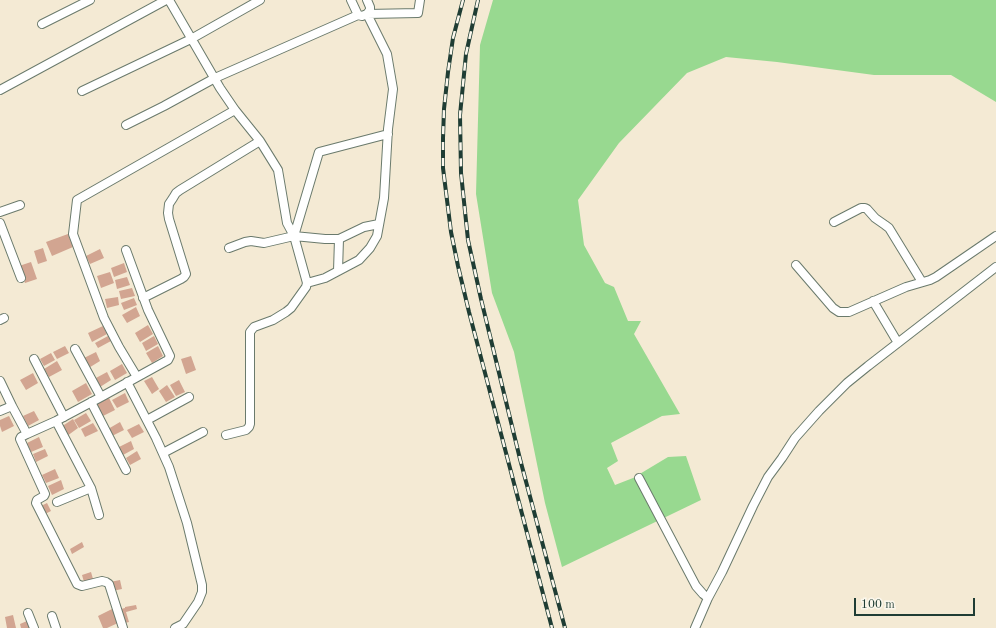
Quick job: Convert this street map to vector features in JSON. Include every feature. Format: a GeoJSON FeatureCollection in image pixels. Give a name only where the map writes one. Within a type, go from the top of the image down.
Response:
{"type":"FeatureCollection","features":[{"type":"Feature","properties":{"kind":"street"},"geometry":{"type":"LineString","coordinates":[[42,24],[90,0]]}},
{"type":"Feature","properties":{"kind":"street"},"geometry":{"type":"LineString","coordinates":[[0,90],[167,0],[235,110],[260,141],[278,170],[287,223],[294,236],[307,283],[306,287],[291,308],[273,320],[254,327],[250,332],[250,424],[246,430],[226,435]]}},
{"type":"Feature","properties":{"kind":"street"},"geometry":{"type":"LineString","coordinates":[[82,91],[191,39],[260,0]]}},
{"type":"Feature","properties":{"kind":"street"},"geometry":{"type":"LineString","coordinates":[[351,0],[358,15]]}},
{"type":"Feature","properties":{"kind":"street"},"geometry":{"type":"LineString","coordinates":[[367,0],[370,10],[367,14]]}},
{"type":"Feature","properties":{"kind":"street"},"geometry":{"type":"LineString","coordinates":[[126,125],[215,78],[358,15],[418,13],[420,0]]}},
{"type":"Feature","properties":{"kind":"street"},"geometry":{"type":"LineString","coordinates":[[307,283],[325,278],[358,260],[370,248],[377,236],[384,198],[388,134],[393,89],[387,54],[367,14]]}},
{"type":"Feature","properties":{"kind":"street"},"geometry":{"type":"LineString","coordinates":[[137,377],[104,318],[73,234],[77,200],[235,110]]}},
{"type":"Feature","properties":{"kind":"street"},"geometry":{"type":"LineString","coordinates":[[294,236],[320,152],[388,134]]}},
{"type":"Feature","properties":{"kind":"street"},"geometry":{"type":"LineString","coordinates":[[143,298],[181,279],[186,274],[169,219],[169,204],[173,198],[180,190],[260,141]]}},
{"type":"Feature","properties":{"kind":"street"},"geometry":{"type":"LineString","coordinates":[[0,212],[20,205]]}},
{"type":"Feature","properties":{"kind":"street"},"geometry":{"type":"LineString","coordinates":[[834,222],[861,208],[868,209],[875,218],[889,228],[922,282]]}},
{"type":"Feature","properties":{"kind":"street"},"geometry":{"type":"LineString","coordinates":[[0,223],[21,278]]}},
{"type":"Feature","properties":{"kind":"street"},"geometry":{"type":"LineString","coordinates":[[229,248],[245,242],[251,241],[264,243],[294,236],[338,239],[364,227],[379,224]]}},
{"type":"Feature","properties":{"kind":"street"},"geometry":{"type":"LineString","coordinates":[[796,265],[833,308],[839,312],[849,312],[906,287],[936,277],[996,236]]}},
{"type":"Feature","properties":{"kind":"street"},"geometry":{"type":"LineString","coordinates":[[338,239],[338,271]]}},
{"type":"Feature","properties":{"kind":"street"},"geometry":{"type":"LineString","coordinates":[[123,628],[106,582],[102,581],[82,586],[77,584],[36,503],[37,500],[44,496],[44,494],[20,439],[27,434],[64,417],[168,360],[170,356],[169,352],[143,298],[126,250]]}},
{"type":"Feature","properties":{"kind":"street"},"geometry":{"type":"LineString","coordinates":[[695,628],[708,598],[768,477],[795,438],[847,383],[996,266]]}},
{"type":"Feature","properties":{"kind":"street"},"geometry":{"type":"LineString","coordinates":[[873,301],[898,343]]}},
{"type":"Feature","properties":{"kind":"street"},"geometry":{"type":"LineString","coordinates":[[75,350],[101,397]]}},
{"type":"Feature","properties":{"kind":"street"},"geometry":{"type":"LineString","coordinates":[[34,359],[64,417]]}},
{"type":"Feature","properties":{"kind":"street"},"geometry":{"type":"LineString","coordinates":[[0,381],[27,434]]}},
{"type":"Feature","properties":{"kind":"street"},"geometry":{"type":"LineString","coordinates":[[127,382],[169,467],[186,523],[202,585],[202,592],[198,602],[183,624],[175,628]]}},
{"type":"Feature","properties":{"kind":"street"},"geometry":{"type":"LineString","coordinates":[[147,420],[189,397]]}},
{"type":"Feature","properties":{"kind":"street"},"geometry":{"type":"LineString","coordinates":[[91,402],[126,470]]}},
{"type":"Feature","properties":{"kind":"street"},"geometry":{"type":"LineString","coordinates":[[0,411],[12,406]]}},
{"type":"Feature","properties":{"kind":"street"},"geometry":{"type":"LineString","coordinates":[[56,421],[91,488],[99,515]]}},
{"type":"Feature","properties":{"kind":"street"},"geometry":{"type":"LineString","coordinates":[[163,453],[203,432]]}},
{"type":"Feature","properties":{"kind":"street"},"geometry":{"type":"LineString","coordinates":[[639,478],[696,586],[708,598]]}},
{"type":"Feature","properties":{"kind":"street"},"geometry":{"type":"LineString","coordinates":[[58,502],[91,488]]}},
{"type":"Feature","properties":{"kind":"street"},"geometry":{"type":"LineString","coordinates":[[28,613],[34,628]]}},
{"type":"Feature","properties":{"kind":"street"},"geometry":{"type":"LineString","coordinates":[[52,616],[56,628]]}},
{"type":"Feature","properties":{"kind":"green space"},"geometry":{"type":"Polygon","coordinates":[[[493,0],[996,0],[996,102],[951,75],[874,75],[726,57],[687,73],[619,143],[578,200],[584,245],[605,283],[614,287],[628,321],[641,321],[634,334],[680,414],[662,416],[611,443],[618,461],[607,468],[615,485],[633,478],[668,457],[686,456],[701,500],[562,567],[545,503],[514,352],[492,293],[476,194],[480,45],[493,0]]]}},
{"type":"Feature","properties":{"kind":"building"},"geometry":{"type":"Polygon","coordinates":[[[68,234],[73,247],[52,256],[46,242],[68,234]]]}},
{"type":"Feature","properties":{"kind":"building"},"geometry":{"type":"Polygon","coordinates":[[[43,248],[47,261],[38,264],[34,251],[43,248]]]}},
{"type":"Feature","properties":{"kind":"building"},"geometry":{"type":"Polygon","coordinates":[[[100,249],[104,258],[90,264],[86,256],[100,249]]]}},
{"type":"Feature","properties":{"kind":"building"},"geometry":{"type":"Polygon","coordinates":[[[31,262],[37,279],[25,283],[19,266],[31,262]]]}},
{"type":"Feature","properties":{"kind":"building"},"geometry":{"type":"Polygon","coordinates":[[[124,263],[127,272],[114,277],[111,268],[124,263]]]}},
{"type":"Feature","properties":{"kind":"building"},"geometry":{"type":"Polygon","coordinates":[[[110,272],[114,283],[101,288],[97,276],[110,272]]]}},
{"type":"Feature","properties":{"kind":"building"},"geometry":{"type":"Polygon","coordinates":[[[127,277],[130,285],[117,289],[115,280],[127,277]]]}},
{"type":"Feature","properties":{"kind":"building"},"geometry":{"type":"Polygon","coordinates":[[[132,288],[135,296],[121,299],[119,291],[132,288]]]}},
{"type":"Feature","properties":{"kind":"building"},"geometry":{"type":"Polygon","coordinates":[[[118,297],[119,305],[107,308],[105,299],[118,297]]]}},
{"type":"Feature","properties":{"kind":"building"},"geometry":{"type":"Polygon","coordinates":[[[134,298],[137,305],[124,310],[121,303],[134,298]]]}},
{"type":"Feature","properties":{"kind":"building"},"geometry":{"type":"Polygon","coordinates":[[[136,307],[140,316],[127,323],[122,315],[136,307]]]}},
{"type":"Feature","properties":{"kind":"building"},"geometry":{"type":"Polygon","coordinates":[[[148,325],[153,334],[140,342],[135,333],[148,325]]]}},
{"type":"Feature","properties":{"kind":"building"},"geometry":{"type":"Polygon","coordinates":[[[103,326],[107,334],[92,342],[88,333],[103,326]]]}},
{"type":"Feature","properties":{"kind":"building"},"geometry":{"type":"Polygon","coordinates":[[[108,336],[111,341],[98,348],[95,343],[108,336]]]}},
{"type":"Feature","properties":{"kind":"building"},"geometry":{"type":"Polygon","coordinates":[[[154,336],[158,344],[146,351],[142,343],[154,336]]]}},
{"type":"Feature","properties":{"kind":"building"},"geometry":{"type":"Polygon","coordinates":[[[65,346],[69,353],[57,359],[53,352],[65,346]]]}},
{"type":"Feature","properties":{"kind":"building"},"geometry":{"type":"Polygon","coordinates":[[[158,346],[163,356],[152,363],[146,353],[158,346]]]}},
{"type":"Feature","properties":{"kind":"building"},"geometry":{"type":"Polygon","coordinates":[[[96,352],[100,361],[87,369],[82,359],[96,352]]]}},
{"type":"Feature","properties":{"kind":"building"},"geometry":{"type":"Polygon","coordinates":[[[51,353],[55,360],[44,366],[40,359],[51,353]]]}},
{"type":"Feature","properties":{"kind":"building"},"geometry":{"type":"Polygon","coordinates":[[[191,356],[196,370],[186,374],[181,359],[191,356]]]}},
{"type":"Feature","properties":{"kind":"building"},"geometry":{"type":"Polygon","coordinates":[[[57,361],[62,370],[49,377],[44,369],[57,361]]]}},
{"type":"Feature","properties":{"kind":"building"},"geometry":{"type":"Polygon","coordinates":[[[122,364],[127,373],[115,380],[110,371],[122,364]]]}},
{"type":"Feature","properties":{"kind":"building"},"geometry":{"type":"Polygon","coordinates":[[[107,372],[111,380],[100,387],[96,378],[107,372]]]}},
{"type":"Feature","properties":{"kind":"building"},"geometry":{"type":"Polygon","coordinates":[[[33,373],[38,383],[26,390],[20,380],[33,373]]]}},
{"type":"Feature","properties":{"kind":"building"},"geometry":{"type":"Polygon","coordinates":[[[152,377],[159,389],[152,394],[144,381],[152,377]]]}},
{"type":"Feature","properties":{"kind":"building"},"geometry":{"type":"Polygon","coordinates":[[[179,380],[185,392],[176,396],[170,385],[179,380]]]}},
{"type":"Feature","properties":{"kind":"building"},"geometry":{"type":"Polygon","coordinates":[[[86,383],[92,394],[78,402],[72,391],[86,383]]]}},
{"type":"Feature","properties":{"kind":"building"},"geometry":{"type":"Polygon","coordinates":[[[167,385],[175,397],[166,402],[159,391],[167,385]]]}},
{"type":"Feature","properties":{"kind":"building"},"geometry":{"type":"Polygon","coordinates":[[[125,393],[129,402],[117,408],[112,400],[125,393]]]}},
{"type":"Feature","properties":{"kind":"building"},"geometry":{"type":"Polygon","coordinates":[[[109,398],[115,410],[103,416],[97,404],[109,398]]]}},
{"type":"Feature","properties":{"kind":"building"},"geometry":{"type":"Polygon","coordinates":[[[34,411],[39,420],[28,426],[23,416],[34,411]]]}},
{"type":"Feature","properties":{"kind":"building"},"geometry":{"type":"Polygon","coordinates":[[[86,413],[91,421],[79,428],[74,420],[86,413]]]}},
{"type":"Feature","properties":{"kind":"building"},"geometry":{"type":"Polygon","coordinates":[[[9,416],[14,426],[2,432],[0,420],[9,416]]]}},
{"type":"Feature","properties":{"kind":"building"},"geometry":{"type":"Polygon","coordinates":[[[73,419],[78,428],[67,436],[61,427],[73,419]]]}},
{"type":"Feature","properties":{"kind":"building"},"geometry":{"type":"Polygon","coordinates":[[[120,422],[124,430],[112,436],[108,429],[120,422]]]}},
{"type":"Feature","properties":{"kind":"building"},"geometry":{"type":"Polygon","coordinates":[[[93,423],[98,431],[85,437],[81,429],[93,423]]]}},
{"type":"Feature","properties":{"kind":"building"},"geometry":{"type":"Polygon","coordinates":[[[139,424],[144,432],[132,438],[127,430],[139,424]]]}},
{"type":"Feature","properties":{"kind":"building"},"geometry":{"type":"Polygon","coordinates":[[[39,437],[43,447],[31,452],[27,443],[39,437]]]}},
{"type":"Feature","properties":{"kind":"building"},"geometry":{"type":"Polygon","coordinates":[[[131,441],[134,449],[123,455],[119,447],[131,441]]]}},
{"type":"Feature","properties":{"kind":"building"},"geometry":{"type":"Polygon","coordinates":[[[45,449],[48,456],[36,462],[33,454],[45,449]]]}},
{"type":"Feature","properties":{"kind":"building"},"geometry":{"type":"Polygon","coordinates":[[[137,451],[141,459],[130,465],[126,458],[137,451]]]}},
{"type":"Feature","properties":{"kind":"building"},"geometry":{"type":"Polygon","coordinates":[[[55,469],[59,478],[46,483],[42,475],[55,469]]]}},
{"type":"Feature","properties":{"kind":"building"},"geometry":{"type":"Polygon","coordinates":[[[61,480],[64,489],[52,495],[48,486],[61,480]]]}},
{"type":"Feature","properties":{"kind":"building"},"geometry":{"type":"Polygon","coordinates":[[[47,503],[51,511],[45,514],[41,506],[47,503]]]}},
{"type":"Feature","properties":{"kind":"building"},"geometry":{"type":"Polygon","coordinates":[[[82,542],[84,547],[72,554],[70,549],[82,542]]]}},
{"type":"Feature","properties":{"kind":"building"},"geometry":{"type":"Polygon","coordinates":[[[91,572],[93,579],[84,582],[82,575],[91,572]]]}},
{"type":"Feature","properties":{"kind":"building"},"geometry":{"type":"Polygon","coordinates":[[[120,580],[122,589],[112,591],[110,582],[120,580]]]}},
{"type":"Feature","properties":{"kind":"building"},"geometry":{"type":"Polygon","coordinates":[[[136,605],[137,609],[126,612],[129,622],[125,623],[121,609],[136,605]]]}},
{"type":"Feature","properties":{"kind":"building"},"geometry":{"type":"Polygon","coordinates":[[[112,609],[118,623],[107,628],[103,628],[98,616],[112,609]]]}},
{"type":"Feature","properties":{"kind":"building"},"geometry":{"type":"Polygon","coordinates":[[[13,615],[16,628],[7,628],[5,617],[13,615]]]}},
{"type":"Feature","properties":{"kind":"building"},"geometry":{"type":"Polygon","coordinates":[[[27,621],[30,628],[21,628],[20,624],[27,621]]]}},
{"type":"Feature","properties":{"kind":"railway"},"geometry":{"type":"LineString","coordinates":[[463,0],[453,38],[444,109],[443,168],[451,232],[469,312],[552,628]]}},
{"type":"Feature","properties":{"kind":"railway"},"geometry":{"type":"LineString","coordinates":[[478,0],[466,54],[460,115],[461,173],[468,240],[520,459],[565,628]]}}]}
